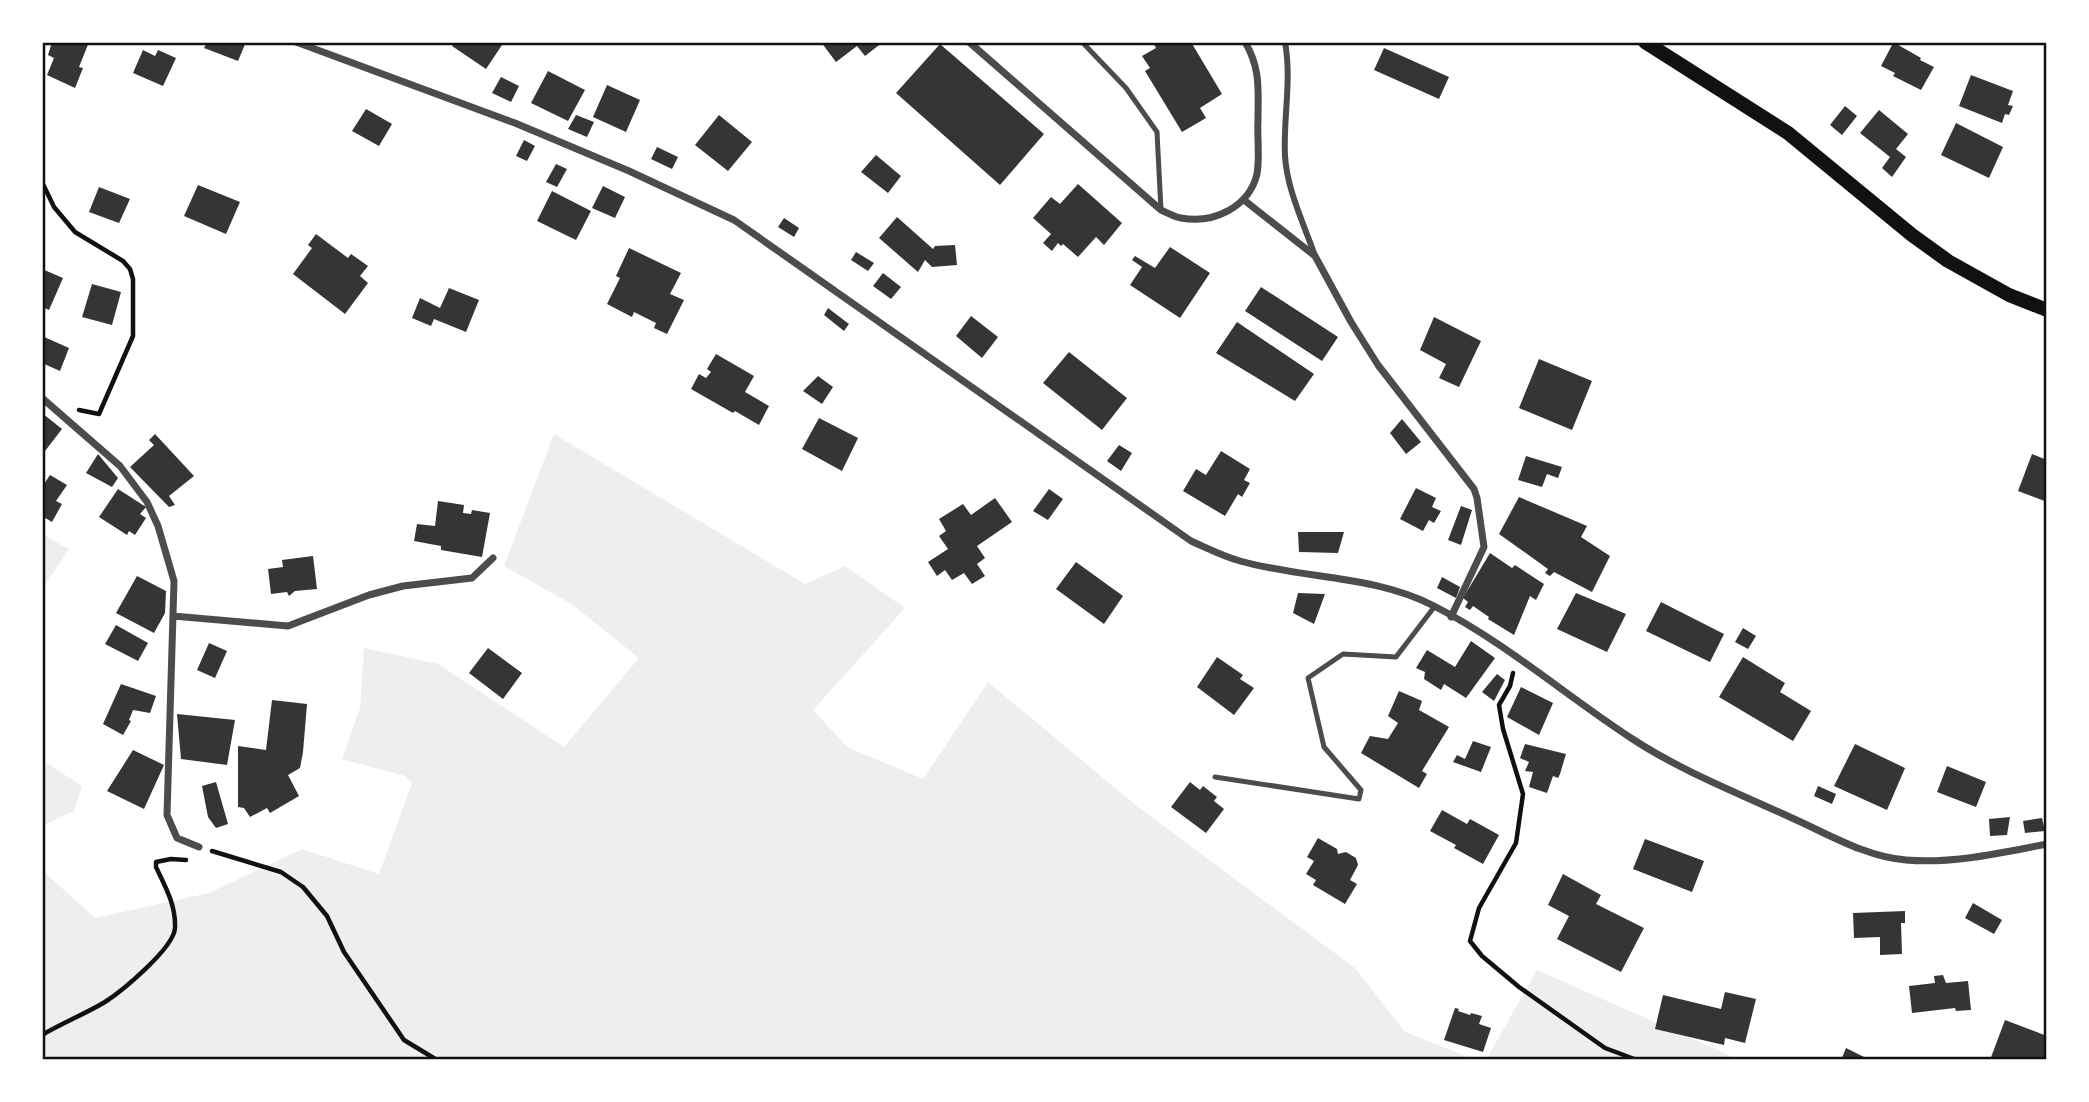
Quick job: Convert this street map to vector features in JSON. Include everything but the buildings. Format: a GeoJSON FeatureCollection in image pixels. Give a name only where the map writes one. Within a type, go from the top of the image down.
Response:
{"type":"FeatureCollection","features":[{"type":"Feature","properties":{"kind":"main road"},"geometry":{"type":"LineString","coordinates":[[1645,42],[1788,133],[1912,235],[1948,261],[2009,295],[2047,310]]}},
{"type":"Feature","properties":{"kind":"street"},"geometry":{"type":"LineString","coordinates":[[296,42],[515,123],[629,171],[734,220],[1191,541],[1242,561],[1386,587],[1435,606],[1495,642],[1574,700],[1663,758],[1863,850],[1903,860],[1939,861],[2047,845]]}},
{"type":"Feature","properties":{"kind":"street"},"geometry":{"type":"LineString","coordinates":[[970,42],[1161,210],[1180,218],[1197,219],[1219,215],[1244,200],[1249,196],[1257,173],[1258,73],[1253,55],[1245,42]]}},
{"type":"Feature","properties":{"kind":"street"},"geometry":{"type":"LineString","coordinates":[[1284,42],[1289,73],[1285,158],[1294,197],[1315,256],[1378,365],[1474,489],[1484,547],[1451,617]]}},
{"type":"Feature","properties":{"kind":"street"},"geometry":{"type":"LineString","coordinates":[[1244,200],[1315,256]]}},
{"type":"Feature","properties":{"kind":"street"},"geometry":{"type":"LineString","coordinates":[[42,398],[120,466],[147,502],[158,526],[174,581],[167,815],[177,838],[199,846]]}},
{"type":"Feature","properties":{"kind":"street"},"geometry":{"type":"LineString","coordinates":[[173,616],[288,626],[369,595],[403,586],[472,578],[493,558]]}},
{"type":"Feature","properties":{"kind":"lane"},"geometry":{"type":"LineString","coordinates":[[1082,42],[1126,88],[1157,132],[1161,210]]}},
{"type":"Feature","properties":{"kind":"lane"},"geometry":{"type":"LineString","coordinates":[[1215,777],[1359,799],[1361,790],[1324,747],[1308,678],[1343,654],[1396,657],[1435,606]]}},
{"type":"Feature","properties":{"kind":"path"},"geometry":{"type":"LineString","coordinates":[[42,182],[54,207],[75,232],[122,261],[130,269],[133,279],[133,336],[99,414],[50,404]]}},
{"type":"Feature","properties":{"kind":"path"},"geometry":{"type":"LineString","coordinates":[[1517,658],[1510,686],[1499,705],[1503,729],[1523,794],[1516,843],[1479,908],[1470,941],[1482,956],[1519,987],[1605,1048],[1637,1060]]}},
{"type":"Feature","properties":{"kind":"path"},"geometry":{"type":"LineString","coordinates":[[42,1035],[105,1002],[134,980],[160,955],[175,932],[174,906],[156,862],[186,860],[199,846],[281,872],[303,887],[327,916],[344,952],[404,1040],[437,1060]]}},
{"type":"Feature","properties":{"kind":"shaded area"},"geometry":{"type":"Polygon","coordinates":[[[554,434],[805,584],[845,566],[905,608],[813,710],[847,747],[923,779],[988,682],[1138,807],[1355,968],[1405,1032],[1476,1060],[42,1060],[42,870],[95,918],[209,893],[302,849],[379,874],[412,783],[405,776],[342,759],[360,708],[364,648],[438,664],[564,747],[639,658],[573,605],[504,566],[554,434]]]}},
{"type":"Feature","properties":{"kind":"shaded area"},"geometry":{"type":"Polygon","coordinates":[[[42,534],[69,549],[42,590],[42,534]]]}},
{"type":"Feature","properties":{"kind":"shaded area"},"geometry":{"type":"Polygon","coordinates":[[[42,760],[82,786],[74,811],[44,825],[42,829],[42,760]]]}},
{"type":"Feature","properties":{"kind":"shaded area"},"geometry":{"type":"Polygon","coordinates":[[[1537,970],[1740,1060],[1486,1060],[1537,970]]]}}]}
